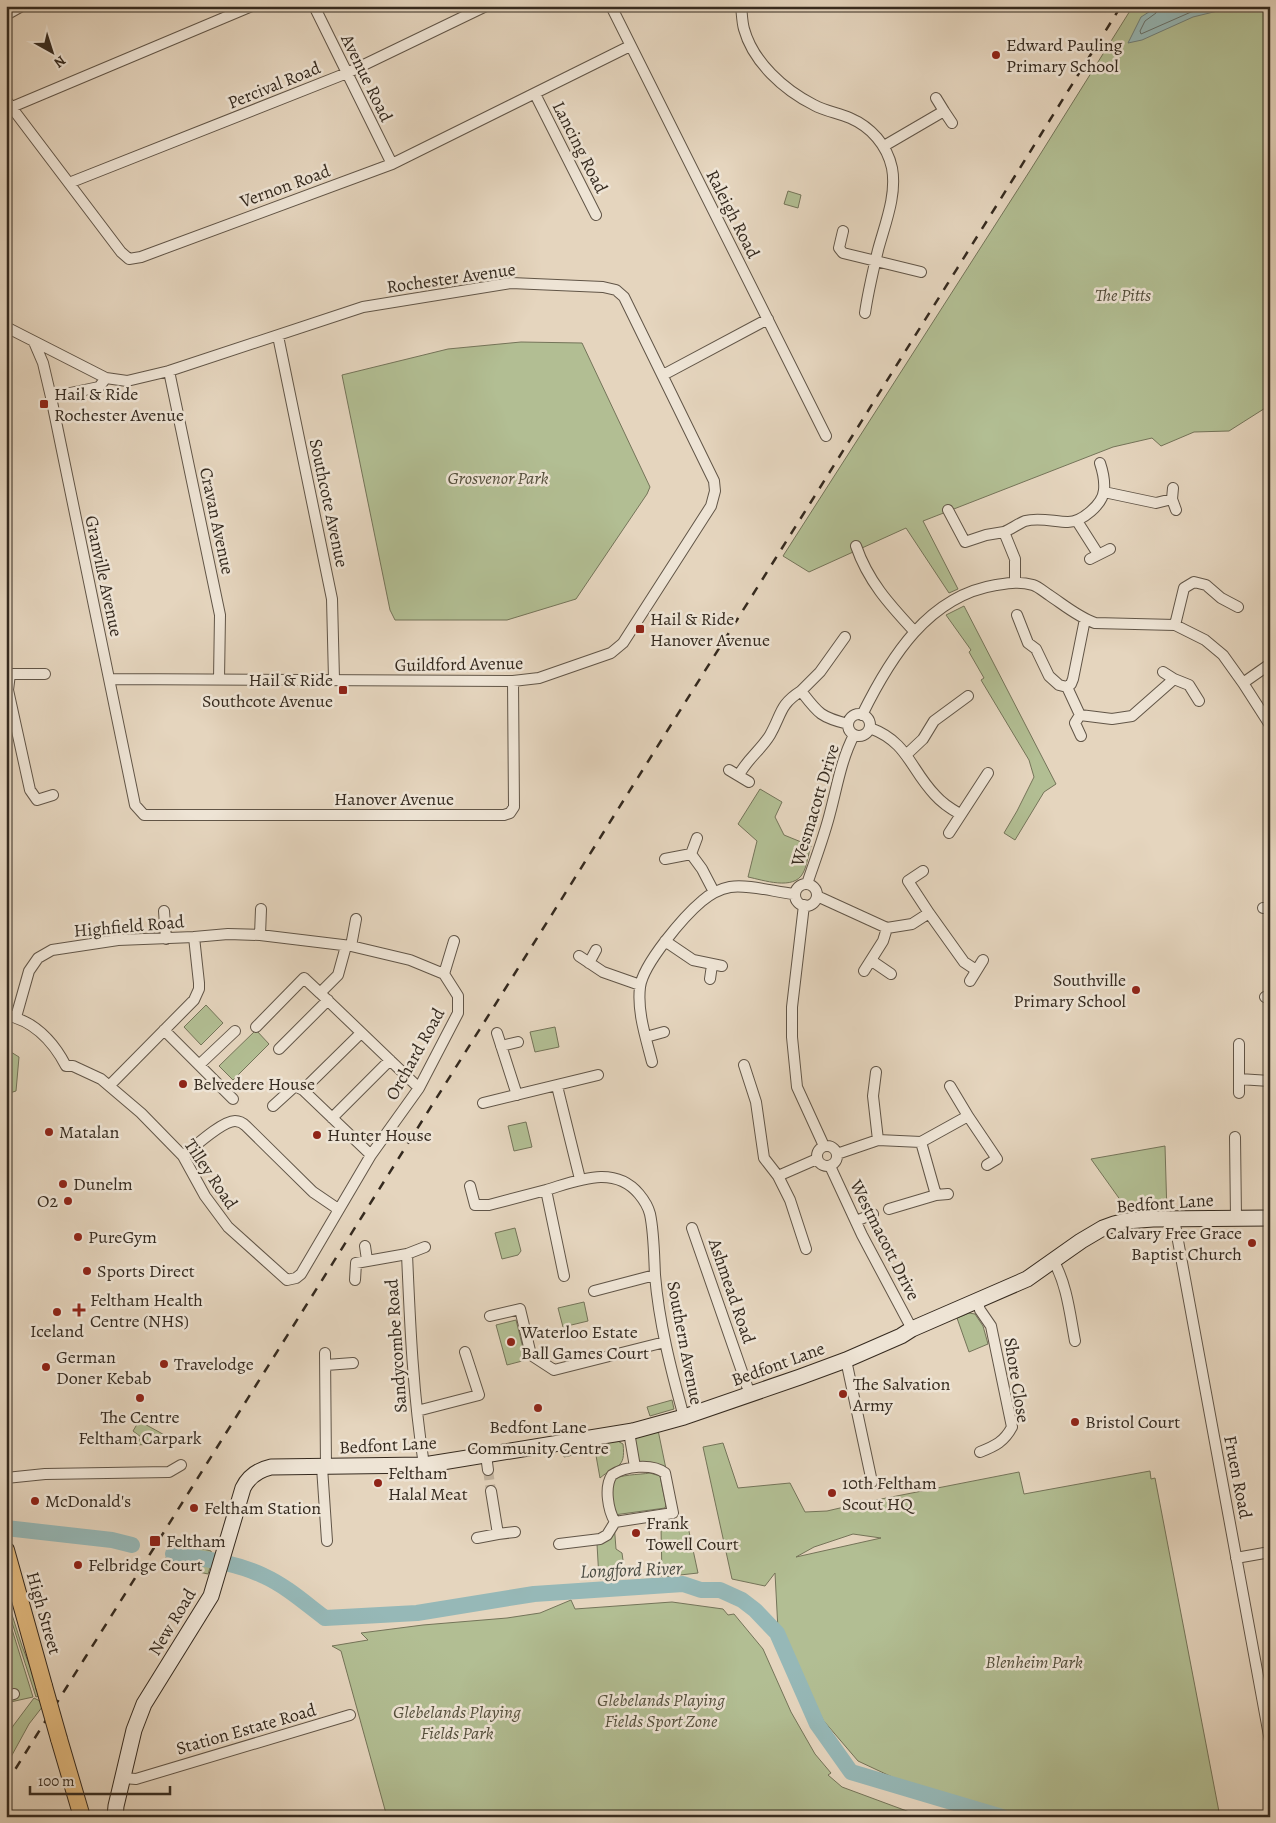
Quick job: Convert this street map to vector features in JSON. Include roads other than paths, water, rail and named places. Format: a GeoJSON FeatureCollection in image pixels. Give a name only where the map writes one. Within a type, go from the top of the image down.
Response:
{"type":"FeatureCollection","features":[{"type":"Feature","properties":{"kind":"main road","name":"Bedfont Lane"},"geometry":{"type":"LineString","coordinates":[[271,1468],[487,1463],[629,1432],[684,1417],[846,1360],[1027,1279],[1103,1228],[1126,1221],[1270,1218]]}},
{"type":"Feature","properties":{"kind":"main road","name":"New Road"},"geometry":{"type":"LineString","coordinates":[[113,1813],[134,1730],[144,1704],[207,1603],[242,1488],[253,1474],[271,1468]]}},
{"type":"Feature","properties":{"kind":"main road","name":"High Street"},"geometry":{"type":"LineString","coordinates":[[7,1560],[82,1817]]}},
{"type":"Feature","properties":{"kind":"street"},"geometry":{"type":"LineString","coordinates":[[6,15],[22,6]]}},
{"type":"Feature","properties":{"kind":"street"},"geometry":{"type":"LineString","coordinates":[[9,104],[252,6]]}},
{"type":"Feature","properties":{"kind":"street","name":"Avenue Road"},"geometry":{"type":"LineString","coordinates":[[314,6],[392,164]]}},
{"type":"Feature","properties":{"kind":"street","name":"Percival Road"},"geometry":{"type":"LineString","coordinates":[[69,183],[347,73],[486,6]]}},
{"type":"Feature","properties":{"kind":"street","name":"Raleigh Road"},"geometry":{"type":"LineString","coordinates":[[611,6],[826,436]]}},
{"type":"Feature","properties":{"kind":"street"},"geometry":{"type":"LineString","coordinates":[[741,6],[744,30],[755,52],[766,68],[778,80],[794,94],[816,106],[851,118],[862,124],[884,146],[892,168],[893,186],[865,313]]}},
{"type":"Feature","properties":{"kind":"street","name":"Vernon Road"},"geometry":{"type":"LineString","coordinates":[[9,104],[121,252],[129,259],[141,257],[392,164],[630,46]]}},
{"type":"Feature","properties":{"kind":"street","name":"Lancing Road"},"geometry":{"type":"LineString","coordinates":[[535,94],[596,215]]}},
{"type":"Feature","properties":{"kind":"street"},"geometry":{"type":"LineString","coordinates":[[936,98],[952,124]]}},
{"type":"Feature","properties":{"kind":"street"},"geometry":{"type":"LineString","coordinates":[[884,146],[944,111]]}},
{"type":"Feature","properties":{"kind":"street"},"geometry":{"type":"LineString","coordinates":[[843,231],[839,248],[843,253],[921,272]]}},
{"type":"Feature","properties":{"kind":"street","name":"Rochester Avenue"},"geometry":{"type":"LineString","coordinates":[[6,327],[106,378],[127,381],[169,371],[363,307],[511,283],[603,287],[616,290],[624,297],[714,481],[715,490]]}},
{"type":"Feature","properties":{"kind":"street"},"geometry":{"type":"LineString","coordinates":[[662,375],[768,320]]}},
{"type":"Feature","properties":{"kind":"street","name":"Southcote Avenue"},"geometry":{"type":"LineString","coordinates":[[278,336],[332,599],[334,679]]}},
{"type":"Feature","properties":{"kind":"street","name":"Granville Avenue"},"geometry":{"type":"LineString","coordinates":[[34,342],[42,363],[50,397],[136,805],[144,816]]}},
{"type":"Feature","properties":{"kind":"street","name":"Cravan Avenue"},"geometry":{"type":"LineString","coordinates":[[169,371],[220,615],[219,679]]}},
{"type":"Feature","properties":{"kind":"street"},"geometry":{"type":"LineString","coordinates":[[50,397],[98,387],[106,378]]}},
{"type":"Feature","properties":{"kind":"street"},"geometry":{"type":"LineString","coordinates":[[948,510],[967,546],[986,535],[1004,532],[1026,521],[1076,521],[1095,507],[1104,492],[1104,477],[1100,463]]}},
{"type":"Feature","properties":{"kind":"street","name":"Guildford Avenue"},"geometry":{"type":"LineString","coordinates":[[110,679],[513,681],[539,678],[611,652],[622,643],[711,506],[715,490]]}},
{"type":"Feature","properties":{"kind":"street"},"geometry":{"type":"LineString","coordinates":[[1104,492],[1156,503],[1173,494],[1176,510]]}},
{"type":"Feature","properties":{"kind":"street"},"geometry":{"type":"LineString","coordinates":[[1076,521],[1094,557],[1110,549]]}},
{"type":"Feature","properties":{"kind":"street"},"geometry":{"type":"LineString","coordinates":[[1004,532],[1015,559],[1015,582]]}},
{"type":"Feature","properties":{"kind":"street"},"geometry":{"type":"LineString","coordinates":[[856,546],[868,574],[883,597],[914,631]]}},
{"type":"Feature","properties":{"kind":"street"},"geometry":{"type":"LineString","coordinates":[[862,715],[896,654],[926,619],[953,600],[971,591],[987,586],[1015,582],[1036,586],[1084,619],[1095,623],[1175,625],[1205,640],[1223,656],[1270,725]]}},
{"type":"Feature","properties":{"kind":"street"},"geometry":{"type":"LineString","coordinates":[[1175,625],[1184,588],[1194,582],[1206,585],[1221,598],[1238,607]]}},
{"type":"Feature","properties":{"kind":"street"},"geometry":{"type":"LineString","coordinates":[[1017,616],[1028,643],[1036,649],[1050,676],[1059,685],[1067,687]]}},
{"type":"Feature","properties":{"kind":"street"},"geometry":{"type":"LineString","coordinates":[[1067,687],[1071,684],[1077,664],[1084,619]]}},
{"type":"Feature","properties":{"kind":"street"},"geometry":{"type":"LineString","coordinates":[[749,782],[734,773],[770,735],[782,708],[789,698],[820,672],[845,637]]}},
{"type":"Feature","properties":{"kind":"street"},"geometry":{"type":"LineString","coordinates":[[826,644],[835,650]]}},
{"type":"Feature","properties":{"kind":"street"},"geometry":{"type":"LineString","coordinates":[[1243,683],[1270,664]]}},
{"type":"Feature","properties":{"kind":"street"},"geometry":{"type":"LineString","coordinates":[[1163,672],[1174,679],[1190,685],[1199,701]]}},
{"type":"Feature","properties":{"kind":"street"},"geometry":{"type":"LineString","coordinates":[[45,674],[8,674],[8,690],[30,790],[37,800],[53,795]]}},
{"type":"Feature","properties":{"kind":"street"},"geometry":{"type":"LineString","coordinates":[[1080,715],[1112,719],[1132,716],[1174,679]]}},
{"type":"Feature","properties":{"kind":"street","name":"Hanover Avenue"},"geometry":{"type":"LineString","coordinates":[[144,816],[504,815],[510,813],[514,807],[513,681]]}},
{"type":"Feature","properties":{"kind":"street"},"geometry":{"type":"LineString","coordinates":[[1067,687],[1080,715]]}},
{"type":"Feature","properties":{"kind":"street"},"geometry":{"type":"LineString","coordinates":[[800,690],[816,712],[827,718],[848,724]]}},
{"type":"Feature","properties":{"kind":"street"},"geometry":{"type":"LineString","coordinates":[[906,755],[923,739],[934,721],[968,696]]}},
{"type":"Feature","properties":{"kind":"street"},"geometry":{"type":"LineString","coordinates":[[870,728],[863,736],[854,735],[849,730],[848,724],[853,716],[862,715],[868,720],[870,728],[890,738],[906,755],[934,795],[945,805],[960,814]]}},
{"type":"Feature","properties":{"kind":"street"},"geometry":{"type":"LineString","coordinates":[[1080,715],[1075,723],[1081,736]]}},
{"type":"Feature","properties":{"kind":"street","name":"Wesmacott Drive"},"geometry":{"type":"LineString","coordinates":[[807,884],[830,816],[841,769],[854,735]]}},
{"type":"Feature","properties":{"kind":"street"},"geometry":{"type":"LineString","coordinates":[[949,832],[988,773]]}},
{"type":"Feature","properties":{"kind":"street"},"geometry":{"type":"LineString","coordinates":[[691,854],[697,838]]}},
{"type":"Feature","properties":{"kind":"street"},"geometry":{"type":"LineString","coordinates":[[665,859],[691,854]]}},
{"type":"Feature","properties":{"kind":"street"},"geometry":{"type":"LineString","coordinates":[[691,854],[702,869],[714,892]]}},
{"type":"Feature","properties":{"kind":"street"},"geometry":{"type":"LineString","coordinates":[[922,871],[907,878],[964,962],[976,970]]}},
{"type":"Feature","properties":{"kind":"street"},"geometry":{"type":"LineString","coordinates":[[804,906],[797,901],[794,894],[797,887],[807,884],[814,887],[817,896],[887,928],[912,924],[929,913]]}},
{"type":"Feature","properties":{"kind":"street"},"geometry":{"type":"LineString","coordinates":[[652,1062],[640,1010],[640,985],[651,962],[665,941],[702,900],[714,892],[729,887],[741,887],[794,894]]}},
{"type":"Feature","properties":{"kind":"street"},"geometry":{"type":"LineString","coordinates":[[804,906],[811,904],[817,896]]}},
{"type":"Feature","properties":{"kind":"street"},"geometry":{"type":"LineString","coordinates":[[804,906],[792,1007],[792,1037],[797,1087],[824,1146]]}},
{"type":"Feature","properties":{"kind":"street"},"geometry":{"type":"LineString","coordinates":[[260,935],[261,909]]}},
{"type":"Feature","properties":{"kind":"street"},"geometry":{"type":"LineString","coordinates":[[164,911],[166,938]]}},
{"type":"Feature","properties":{"kind":"street"},"geometry":{"type":"LineString","coordinates":[[320,992],[338,975],[356,919]]}},
{"type":"Feature","properties":{"kind":"street"},"geometry":{"type":"LineString","coordinates":[[864,971],[883,941],[887,928]]}},
{"type":"Feature","properties":{"kind":"street"},"geometry":{"type":"LineString","coordinates":[[194,936],[260,935],[348,946],[410,960],[444,974],[454,941]]}},
{"type":"Feature","properties":{"kind":"street","name":"Highfield Road"},"geometry":{"type":"LineString","coordinates":[[194,936],[199,989],[189,1006],[110,1085],[80,1068],[66,1066],[55,1046],[48,1039],[34,1027],[11,1016],[29,971],[38,958],[52,950],[118,940],[166,938],[194,936]]}},
{"type":"Feature","properties":{"kind":"street"},"geometry":{"type":"LineString","coordinates":[[665,941],[693,960],[717,965],[710,979]]}},
{"type":"Feature","properties":{"kind":"street"},"geometry":{"type":"LineString","coordinates":[[589,963],[596,950]]}},
{"type":"Feature","properties":{"kind":"street"},"geometry":{"type":"LineString","coordinates":[[579,956],[603,972],[640,985]]}},
{"type":"Feature","properties":{"kind":"street"},"geometry":{"type":"LineString","coordinates":[[970,981],[983,960]]}},
{"type":"Feature","properties":{"kind":"street"},"geometry":{"type":"LineString","coordinates":[[872,961],[891,974]]}},
{"type":"Feature","properties":{"kind":"street","name":"Orchard Road"},"geometry":{"type":"LineString","coordinates":[[286,1280],[296,1278],[300,1274],[371,1155],[419,1088],[458,1013],[458,996],[444,974]]}},
{"type":"Feature","properties":{"kind":"street"},"geometry":{"type":"LineString","coordinates":[[256,1027],[304,978],[419,1088]]}},
{"type":"Feature","properties":{"kind":"street"},"geometry":{"type":"LineString","coordinates":[[278,1049],[328,1000]]}},
{"type":"Feature","properties":{"kind":"street"},"geometry":{"type":"LineString","coordinates":[[164,1030],[233,1099]]}},
{"type":"Feature","properties":{"kind":"street"},"geometry":{"type":"LineString","coordinates":[[199,1066],[235,1031]]}},
{"type":"Feature","properties":{"kind":"street"},"geometry":{"type":"LineString","coordinates":[[646,1037],[664,1032]]}},
{"type":"Feature","properties":{"kind":"street"},"geometry":{"type":"LineString","coordinates":[[303,1090],[361,1033]]}},
{"type":"Feature","properties":{"kind":"street"},"geometry":{"type":"LineString","coordinates":[[497,1033],[517,1095]]}},
{"type":"Feature","properties":{"kind":"street"},"geometry":{"type":"LineString","coordinates":[[501,1046],[518,1042]]}},
{"type":"Feature","properties":{"kind":"street"},"geometry":{"type":"LineString","coordinates":[[1239,1044],[1239,1093]]}},
{"type":"Feature","properties":{"kind":"street"},"geometry":{"type":"LineString","coordinates":[[332,1118],[390,1060]]}},
{"type":"Feature","properties":{"kind":"street"},"geometry":{"type":"LineString","coordinates":[[744,1064],[756,1102],[763,1155],[778,1176],[790,1200],[806,1249]]}},
{"type":"Feature","properties":{"kind":"street"},"geometry":{"type":"LineString","coordinates":[[876,1072],[873,1096],[878,1140]]}},
{"type":"Feature","properties":{"kind":"street"},"geometry":{"type":"LineString","coordinates":[[483,1102],[598,1076]]}},
{"type":"Feature","properties":{"kind":"street"},"geometry":{"type":"LineString","coordinates":[[1239,1079],[1270,1081]]}},
{"type":"Feature","properties":{"kind":"street","name":"Tilley Road"},"geometry":{"type":"LineString","coordinates":[[110,1085],[141,1113],[182,1156],[205,1196],[228,1227],[286,1280]]}},
{"type":"Feature","properties":{"kind":"street"},"geometry":{"type":"LineString","coordinates":[[273,1106],[295,1086],[303,1090],[371,1155]]}},
{"type":"Feature","properties":{"kind":"street"},"geometry":{"type":"LineString","coordinates":[[556,1086],[580,1179]]}},
{"type":"Feature","properties":{"kind":"street"},"geometry":{"type":"LineString","coordinates":[[950,1086],[997,1159],[988,1165]]}},
{"type":"Feature","properties":{"kind":"street"},"geometry":{"type":"LineString","coordinates":[[837,1154],[878,1140],[921,1142],[968,1116]]}},
{"type":"Feature","properties":{"kind":"street"},"geometry":{"type":"LineString","coordinates":[[182,1156],[229,1122],[241,1122],[313,1192],[338,1210]]}},
{"type":"Feature","properties":{"kind":"street"},"geometry":{"type":"LineString","coordinates":[[1234,1137],[1236,1218]]}},
{"type":"Feature","properties":{"kind":"street"},"geometry":{"type":"LineString","coordinates":[[921,1142],[936,1196]]}},
{"type":"Feature","properties":{"kind":"street"},"geometry":{"type":"LineString","coordinates":[[824,1146],[831,1146],[837,1154],[836,1162],[830,1166],[823,1165],[817,1159],[817,1152],[824,1146]]}},
{"type":"Feature","properties":{"kind":"street"},"geometry":{"type":"LineString","coordinates":[[778,1176],[817,1159]]}},
{"type":"Feature","properties":{"kind":"street","name":"Westmacott Drive"},"geometry":{"type":"LineString","coordinates":[[830,1166],[856,1222],[912,1329]]}},
{"type":"Feature","properties":{"kind":"street","name":"Southern Avenue"},"geometry":{"type":"LineString","coordinates":[[470,1186],[476,1205],[489,1205],[580,1179],[607,1177],[632,1186],[646,1202],[650,1214],[658,1302],[665,1342],[684,1417]]}},
{"type":"Feature","properties":{"kind":"street"},"geometry":{"type":"LineString","coordinates":[[546,1190],[564,1276]]}},
{"type":"Feature","properties":{"kind":"street"},"geometry":{"type":"LineString","coordinates":[[890,1209],[948,1194]]}},
{"type":"Feature","properties":{"kind":"street"},"geometry":{"type":"LineString","coordinates":[[856,1222],[873,1214]]}},
{"type":"Feature","properties":{"kind":"street","name":"Fruen Road"},"geometry":{"type":"LineString","coordinates":[[1174,1219],[1270,1741]]}},
{"type":"Feature","properties":{"kind":"street","name":"Ashmead Road"},"geometry":{"type":"LineString","coordinates":[[692,1228],[747,1386],[752,1394]]}},
{"type":"Feature","properties":{"kind":"street","name":"Sandycombe Road"},"geometry":{"type":"LineString","coordinates":[[365,1246],[367,1260]]}},
{"type":"Feature","properties":{"kind":"street","name":"Sandycombe Road"},"geometry":{"type":"LineString","coordinates":[[355,1280],[356,1263],[407,1254],[425,1247]]}},
{"type":"Feature","properties":{"kind":"street","name":"Sandycombe Road"},"geometry":{"type":"LineString","coordinates":[[407,1254],[410,1336],[424,1465]]}},
{"type":"Feature","properties":{"kind":"street"},"geometry":{"type":"LineString","coordinates":[[1054,1260],[1065,1293],[1075,1341]]}},
{"type":"Feature","properties":{"kind":"street","name":"Southern Avenue"},"geometry":{"type":"LineString","coordinates":[[594,1291],[655,1275]]}},
{"type":"Feature","properties":{"kind":"street","name":"Shore Close"},"geometry":{"type":"LineString","coordinates":[[977,1301],[980,1310],[991,1326],[1012,1427],[1007,1437],[997,1446],[980,1452]]}},
{"type":"Feature","properties":{"kind":"street"},"geometry":{"type":"LineString","coordinates":[[490,1316],[520,1308],[531,1354],[554,1370],[665,1342]]}},
{"type":"Feature","properties":{"kind":"street"},"geometry":{"type":"LineString","coordinates":[[417,1412],[479,1395],[465,1352]]}},
{"type":"Feature","properties":{"kind":"street"},"geometry":{"type":"LineString","coordinates":[[325,1353],[324,1467],[327,1541]]}},
{"type":"Feature","properties":{"kind":"street"},"geometry":{"type":"LineString","coordinates":[[846,1360],[872,1482]]}},
{"type":"Feature","properties":{"kind":"street"},"geometry":{"type":"LineString","coordinates":[[326,1364],[353,1363]]}},
{"type":"Feature","properties":{"kind":"street"},"geometry":{"type":"LineString","coordinates":[[629,1432],[635,1468]]}},
{"type":"Feature","properties":{"kind":"street"},"geometry":{"type":"LineString","coordinates":[[6,1478],[44,1474],[170,1472],[181,1465]]}},
{"type":"Feature","properties":{"kind":"street"},"geometry":{"type":"LineString","coordinates":[[559,1544],[600,1540],[615,1522],[673,1513],[665,1473],[657,1468],[635,1468],[615,1473],[609,1479],[608,1497],[612,1517],[615,1522]]}},
{"type":"Feature","properties":{"kind":"street"},"geometry":{"type":"LineString","coordinates":[[491,1491],[498,1534]]}},
{"type":"Feature","properties":{"kind":"street"},"geometry":{"type":"LineString","coordinates":[[477,1538],[515,1532]]}},
{"type":"Feature","properties":{"kind":"street"},"geometry":{"type":"LineString","coordinates":[[1236,1558],[1270,1552]]}},
{"type":"Feature","properties":{"kind":"street","name":"Station Estate Road"},"geometry":{"type":"LineString","coordinates":[[122,1778],[136,1778],[350,1715]]}},
{"type":"Feature","properties":{"kind":"water"},"geometry":{"type":"Polygon","coordinates":[[[1154,6],[1238,6],[1193,17],[1142,40],[1128,43],[1141,17],[1152,10],[1154,6]]]}},
{"type":"Feature","properties":{"kind":"waterway","name":"Longford River"},"geometry":{"type":"LineString","coordinates":[[6,1528],[112,1540],[132,1545]]}},
{"type":"Feature","properties":{"kind":"waterway","name":"Longford River"},"geometry":{"type":"LineString","coordinates":[[173,1554],[219,1562],[253,1571],[280,1585],[325,1618],[417,1613],[534,1594],[683,1584],[701,1590],[720,1590],[742,1600],[755,1610],[777,1633],[817,1724],[851,1772],[1002,1817]]}},
{"type":"Feature","properties":{"kind":"tunnel"},"geometry":{"type":"LineString","coordinates":[[488,1470],[491,1491]]}},
{"type":"Feature","properties":{"kind":"railway"},"geometry":{"type":"LineString","coordinates":[[6,1784],[1121,6]]}},
{"type":"Feature","properties":{"kind":"place","name":"Edward Pauling Primary School"},"geometry":{"type":"Point","coordinates":[996,55]}},
{"type":"Feature","properties":{"kind":"place","name":"Hail & Ride Rochester Avenue"},"geometry":{"type":"Point","coordinates":[44,404]}},
{"type":"Feature","properties":{"kind":"place","name":"Hail & Ride Hanover Avenue"},"geometry":{"type":"Point","coordinates":[640,629]}},
{"type":"Feature","properties":{"kind":"place","name":"Hail & Ride Southcote Avenue"},"geometry":{"type":"Point","coordinates":[343,690]}},
{"type":"Feature","properties":{"kind":"place","name":"Southville Primary School"},"geometry":{"type":"Point","coordinates":[1136,990]}},
{"type":"Feature","properties":{"kind":"place","name":"Belvedere House"},"geometry":{"type":"Point","coordinates":[183,1084]}},
{"type":"Feature","properties":{"kind":"place","name":"Matalan"},"geometry":{"type":"Point","coordinates":[49,1132]}},
{"type":"Feature","properties":{"kind":"place","name":"Hunter House"},"geometry":{"type":"Point","coordinates":[317,1135]}},
{"type":"Feature","properties":{"kind":"place","name":"Dunelm"},"geometry":{"type":"Point","coordinates":[63,1184]}},
{"type":"Feature","properties":{"kind":"place","name":"O2"},"geometry":{"type":"Point","coordinates":[68,1201]}},
{"type":"Feature","properties":{"kind":"place","name":"PureGym"},"geometry":{"type":"Point","coordinates":[78,1237]}},
{"type":"Feature","properties":{"kind":"place","name":"Calvary Free Grace Baptist Church"},"geometry":{"type":"Point","coordinates":[1252,1243]}},
{"type":"Feature","properties":{"kind":"place","name":"Sports Direct"},"geometry":{"type":"Point","coordinates":[87,1271]}},
{"type":"Feature","properties":{"kind":"place","name":"Feltham Health Centre (NHS)"},"geometry":{"type":"Point","coordinates":[79,1310]}},
{"type":"Feature","properties":{"kind":"place","name":"Iceland"},"geometry":{"type":"Point","coordinates":[57,1312]}},
{"type":"Feature","properties":{"kind":"place","name":"Waterloo Estate Ball Games Court"},"geometry":{"type":"Point","coordinates":[511,1342]}},
{"type":"Feature","properties":{"kind":"place","name":"Travelodge"},"geometry":{"type":"Point","coordinates":[164,1364]}},
{"type":"Feature","properties":{"kind":"place","name":"German Doner Kebab"},"geometry":{"type":"Point","coordinates":[46,1367]}},
{"type":"Feature","properties":{"kind":"place","name":"The Salvation Army"},"geometry":{"type":"Point","coordinates":[843,1394]}},
{"type":"Feature","properties":{"kind":"place","name":"The Centre Feltham Carpark"},"geometry":{"type":"Point","coordinates":[140,1398]}},
{"type":"Feature","properties":{"kind":"place","name":"Bedfont Lane Community Centre"},"geometry":{"type":"Point","coordinates":[538,1408]}},
{"type":"Feature","properties":{"kind":"place","name":"Bristol Court"},"geometry":{"type":"Point","coordinates":[1075,1422]}},
{"type":"Feature","properties":{"kind":"place","name":"Feltham Halal Meat"},"geometry":{"type":"Point","coordinates":[378,1483]}},
{"type":"Feature","properties":{"kind":"place","name":"10th Feltham Scout HQ"},"geometry":{"type":"Point","coordinates":[832,1493]}},
{"type":"Feature","properties":{"kind":"place","name":"McDonald's"},"geometry":{"type":"Point","coordinates":[35,1501]}},
{"type":"Feature","properties":{"kind":"place","name":"Feltham Station"},"geometry":{"type":"Point","coordinates":[194,1508]}},
{"type":"Feature","properties":{"kind":"place","name":"Frank Towell Court"},"geometry":{"type":"Point","coordinates":[636,1533]}},
{"type":"Feature","properties":{"kind":"place","name":"Feltham"},"geometry":{"type":"Point","coordinates":[155,1541]}},
{"type":"Feature","properties":{"kind":"place","name":"Felbridge Court"},"geometry":{"type":"Point","coordinates":[78,1565]}},
{"type":"Feature","properties":{"kind":"park label","name":"The Pitts"},"geometry":{"type":"Point","coordinates":[1123,295]}},
{"type":"Feature","properties":{"kind":"park label","name":"Grosvenor Park"},"geometry":{"type":"Point","coordinates":[498,478]}},
{"type":"Feature","properties":{"kind":"park label","name":"Blenheim Park"},"geometry":{"type":"Point","coordinates":[1034,1662]}},
{"type":"Feature","properties":{"kind":"park label","name":"Glebelands Playing Fields Sport Zone"},"geometry":{"type":"Point","coordinates":[661,1710]}},
{"type":"Feature","properties":{"kind":"park label","name":"Glebelands Playing Fields Park"},"geometry":{"type":"Point","coordinates":[457,1722]}}]}
